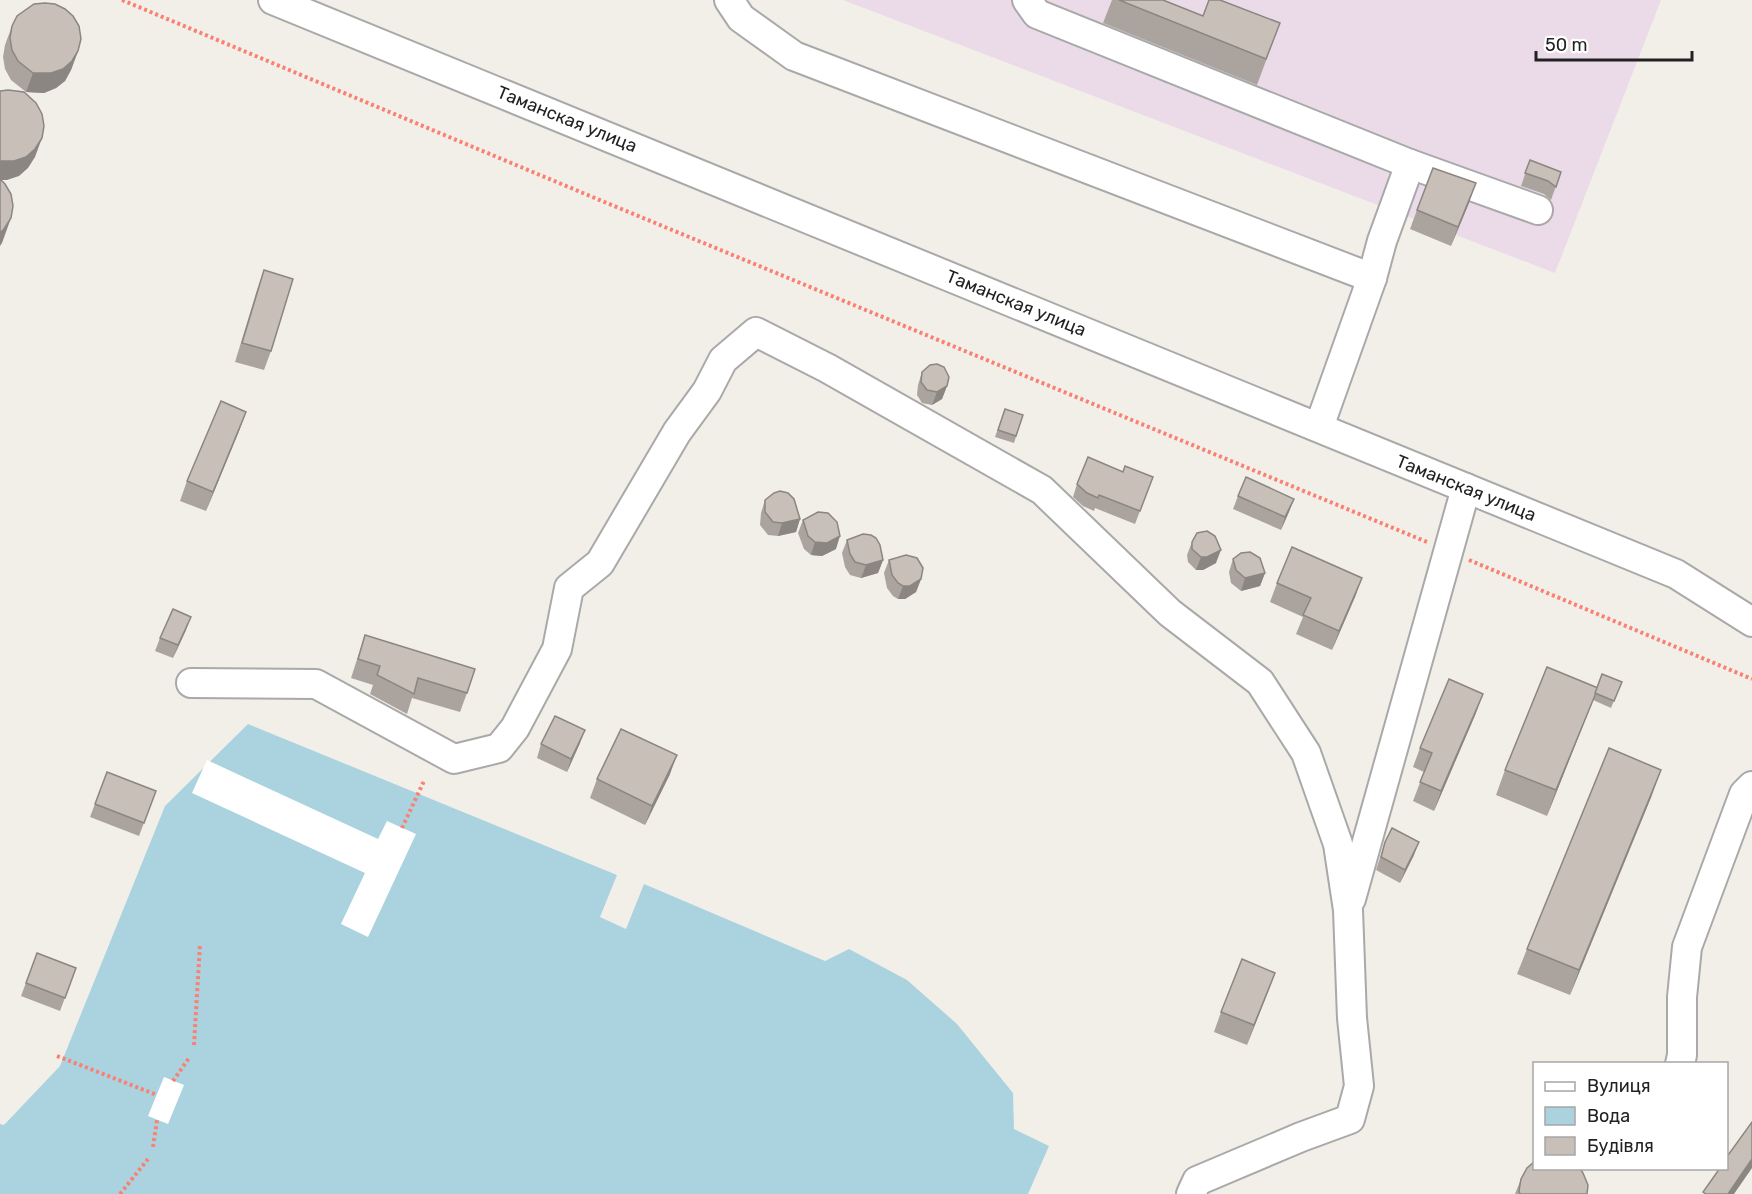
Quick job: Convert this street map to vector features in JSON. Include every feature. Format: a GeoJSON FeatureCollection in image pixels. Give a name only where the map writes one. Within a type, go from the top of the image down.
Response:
{"type":"FeatureCollection","features":[{"type":"Feature","properties":{"kind":"street","name":"Таманская улица"},"geometry":{"type":"LineString","coordinates":[[273,0],[1676,574],[1752,622]]}},
{"type":"Feature","properties":{"kind":"street"},"geometry":{"type":"LineString","coordinates":[[729,0],[741,18],[794,56],[1372,278]]}},
{"type":"Feature","properties":{"kind":"street"},"geometry":{"type":"LineString","coordinates":[[1027,0],[1037,14],[1410,164],[1538,210]]}},
{"type":"Feature","properties":{"kind":"street"},"geometry":{"type":"LineString","coordinates":[[1319,427],[1410,164]]}},
{"type":"Feature","properties":{"kind":"street"},"geometry":{"type":"LineString","coordinates":[[191,683],[316,684],[454,759],[499,748],[515,728],[557,649],[570,588],[600,563],[677,432],[707,391],[723,360],[756,332],[827,368],[1042,490],[1170,613],[1260,682],[1306,753],[1338,844],[1348,910],[1352,1018],[1359,1086],[1350,1119],[1197,1181],[1191,1194]]}},
{"type":"Feature","properties":{"kind":"street"},"geometry":{"type":"LineString","coordinates":[[1348,910],[1466,488]]}},
{"type":"Feature","properties":{"kind":"street"},"geometry":{"type":"LineString","coordinates":[[1681,1062],[1683,1055],[1682,997],[1687,947],[1744,794],[1752,786]]}},
{"type":"Feature","properties":{"kind":"path"},"geometry":{"type":"LineString","coordinates":[[122,0],[1752,679]]}},
{"type":"Feature","properties":{"kind":"path"},"geometry":{"type":"LineString","coordinates":[[402,828],[424,781]]}},
{"type":"Feature","properties":{"kind":"path"},"geometry":{"type":"LineString","coordinates":[[194,1046],[200,944]]}},
{"type":"Feature","properties":{"kind":"path"},"geometry":{"type":"LineString","coordinates":[[57,1056],[157,1095]]}},
{"type":"Feature","properties":{"kind":"path"},"geometry":{"type":"LineString","coordinates":[[173,1081],[189,1058]]}},
{"type":"Feature","properties":{"kind":"path"},"geometry":{"type":"LineString","coordinates":[[153,1147],[156,1120]]}},
{"type":"Feature","properties":{"kind":"path"},"geometry":{"type":"LineString","coordinates":[[120,1194],[148,1159]]}},
{"type":"Feature","properties":{"kind":"shaded area"},"geometry":{"type":"Polygon","coordinates":[[[843,0],[1661,0],[1555,273],[843,0]]]}},
{"type":"Feature","properties":{"kind":"water"},"geometry":{"type":"Polygon","coordinates":[[[248,724],[617,875],[600,917],[626,929],[644,884],[825,961],[849,949],[907,980],[957,1024],[1013,1093],[1014,1129],[1049,1146],[1028,1194],[0,1194],[0,1124],[4,1125],[60,1066],[165,806],[248,724]]]}},
{"type":"Feature","properties":{"kind":"pier"},"geometry":{"type":"Polygon","coordinates":[[[207,760],[378,839],[387,821],[416,834],[368,937],[341,924],[365,873],[192,793],[207,760]]]}},
{"type":"Feature","properties":{"kind":"pier"},"geometry":{"type":"Polygon","coordinates":[[[164,1077],[184,1085],[168,1124],[148,1116],[164,1077]]]}},
{"type":"Feature","properties":{"kind":"building"},"geometry":{"type":"Polygon","coordinates":[[[1119,0],[1163,0],[1203,16],[1209,0],[1220,0],[1280,23],[1266,59],[1119,0]]]}},
{"type":"Feature","properties":{"kind":"building"},"geometry":{"type":"Polygon","coordinates":[[[34,4],[55,4],[73,16],[79,26],[81,39],[72,61],[63,69],[51,73],[33,73],[18,61],[12,50],[10,38],[12,26],[17,16],[34,4]]]}},
{"type":"Feature","properties":{"kind":"building"},"geometry":{"type":"Polygon","coordinates":[[[0,91],[24,92],[36,103],[42,114],[44,126],[42,138],[26,157],[14,161],[0,161],[0,91]]]}},
{"type":"Feature","properties":{"kind":"building"},"geometry":{"type":"Polygon","coordinates":[[[1530,160],[1561,172],[1556,187],[1548,181],[1525,173],[1530,160]]]}},
{"type":"Feature","properties":{"kind":"building"},"geometry":{"type":"Polygon","coordinates":[[[1433,168],[1476,183],[1458,227],[1417,210],[1433,168]]]}},
{"type":"Feature","properties":{"kind":"building"},"geometry":{"type":"Polygon","coordinates":[[[0,179],[11,194],[13,206],[11,218],[0,233],[0,179]]]}},
{"type":"Feature","properties":{"kind":"building"},"geometry":{"type":"Polygon","coordinates":[[[264,270],[293,279],[271,351],[242,343],[264,270]]]}},
{"type":"Feature","properties":{"kind":"building"},"geometry":{"type":"Polygon","coordinates":[[[937,364],[944,367],[949,377],[947,386],[937,392],[927,390],[921,382],[922,372],[930,365],[937,364]]]}},
{"type":"Feature","properties":{"kind":"building"},"geometry":{"type":"Polygon","coordinates":[[[221,401],[246,412],[213,492],[187,481],[221,401]]]}},
{"type":"Feature","properties":{"kind":"building"},"geometry":{"type":"Polygon","coordinates":[[[1005,409],[1023,415],[1016,436],[998,430],[1005,409]]]}},
{"type":"Feature","properties":{"kind":"building"},"geometry":{"type":"Polygon","coordinates":[[[1088,457],[1123,472],[1125,466],[1153,477],[1140,511],[1099,495],[1098,498],[1087,493],[1077,484],[1088,457]]]}},
{"type":"Feature","properties":{"kind":"building"},"geometry":{"type":"Polygon","coordinates":[[[1246,477],[1294,499],[1285,517],[1238,496],[1246,477]]]}},
{"type":"Feature","properties":{"kind":"building"},"geometry":{"type":"Polygon","coordinates":[[[780,491],[788,493],[794,499],[800,519],[782,523],[773,522],[765,512],[765,500],[780,491]]]}},
{"type":"Feature","properties":{"kind":"building"},"geometry":{"type":"Polygon","coordinates":[[[818,512],[828,513],[837,522],[840,536],[827,543],[815,542],[808,536],[803,520],[818,512]]]}},
{"type":"Feature","properties":{"kind":"building"},"geometry":{"type":"Polygon","coordinates":[[[1207,531],[1215,536],[1221,550],[1207,557],[1201,557],[1192,549],[1192,542],[1197,533],[1207,531]]]}},
{"type":"Feature","properties":{"kind":"building"},"geometry":{"type":"Polygon","coordinates":[[[863,534],[876,538],[883,560],[866,565],[855,562],[850,554],[847,540],[863,534]]]}},
{"type":"Feature","properties":{"kind":"building"},"geometry":{"type":"Polygon","coordinates":[[[1292,547],[1362,578],[1339,631],[1303,615],[1311,598],[1277,583],[1292,547]]]}},
{"type":"Feature","properties":{"kind":"building"},"geometry":{"type":"Polygon","coordinates":[[[1250,552],[1260,558],[1265,573],[1245,578],[1236,570],[1233,559],[1241,553],[1250,552]]]}},
{"type":"Feature","properties":{"kind":"building"},"geometry":{"type":"Polygon","coordinates":[[[906,555],[917,558],[923,568],[921,579],[910,586],[898,583],[892,575],[889,560],[906,555]]]}},
{"type":"Feature","properties":{"kind":"building"},"geometry":{"type":"Polygon","coordinates":[[[173,609],[191,617],[178,645],[160,638],[173,609]]]}},
{"type":"Feature","properties":{"kind":"building"},"geometry":{"type":"Polygon","coordinates":[[[365,635],[475,669],[467,693],[418,678],[414,694],[377,675],[380,666],[358,659],[365,635]]]}},
{"type":"Feature","properties":{"kind":"building"},"geometry":{"type":"Polygon","coordinates":[[[1547,667],[1598,688],[1556,790],[1505,770],[1547,667]]]}},
{"type":"Feature","properties":{"kind":"building"},"geometry":{"type":"Polygon","coordinates":[[[1602,674],[1622,682],[1614,701],[1595,693],[1602,674]]]}},
{"type":"Feature","properties":{"kind":"building"},"geometry":{"type":"Polygon","coordinates":[[[1449,679],[1483,694],[1441,791],[1420,782],[1432,753],[1420,748],[1449,679]]]}},
{"type":"Feature","properties":{"kind":"building"},"geometry":{"type":"Polygon","coordinates":[[[555,716],[585,730],[571,759],[541,744],[555,716]]]}},
{"type":"Feature","properties":{"kind":"building"},"geometry":{"type":"Polygon","coordinates":[[[621,729],[677,755],[652,806],[597,779],[621,729]]]}},
{"type":"Feature","properties":{"kind":"building"},"geometry":{"type":"Polygon","coordinates":[[[1609,748],[1661,770],[1579,970],[1527,949],[1609,748]]]}},
{"type":"Feature","properties":{"kind":"building"},"geometry":{"type":"Polygon","coordinates":[[[107,772],[156,791],[144,823],[95,804],[107,772]]]}},
{"type":"Feature","properties":{"kind":"building"},"geometry":{"type":"Polygon","coordinates":[[[1392,828],[1419,842],[1405,870],[1381,857],[1392,828]]]}},
{"type":"Feature","properties":{"kind":"building"},"geometry":{"type":"Polygon","coordinates":[[[37,953],[76,968],[65,998],[26,983],[37,953]]]}},
{"type":"Feature","properties":{"kind":"building"},"geometry":{"type":"Polygon","coordinates":[[[1242,959],[1275,973],[1254,1025],[1221,1012],[1242,959]]]}},
{"type":"Feature","properties":{"kind":"building"},"geometry":{"type":"Polygon","coordinates":[[[1752,1122],[1752,1159],[1728,1194],[1706,1194],[1703,1192],[1719,1170],[1728,1170],[1728,1155],[1752,1122]]]}},
{"type":"Feature","properties":{"kind":"building"},"geometry":{"type":"Polygon","coordinates":[[[1533,1163],[1533,1170],[1581,1170],[1588,1185],[1587,1194],[1520,1194],[1521,1179],[1533,1163]]]}}]}
